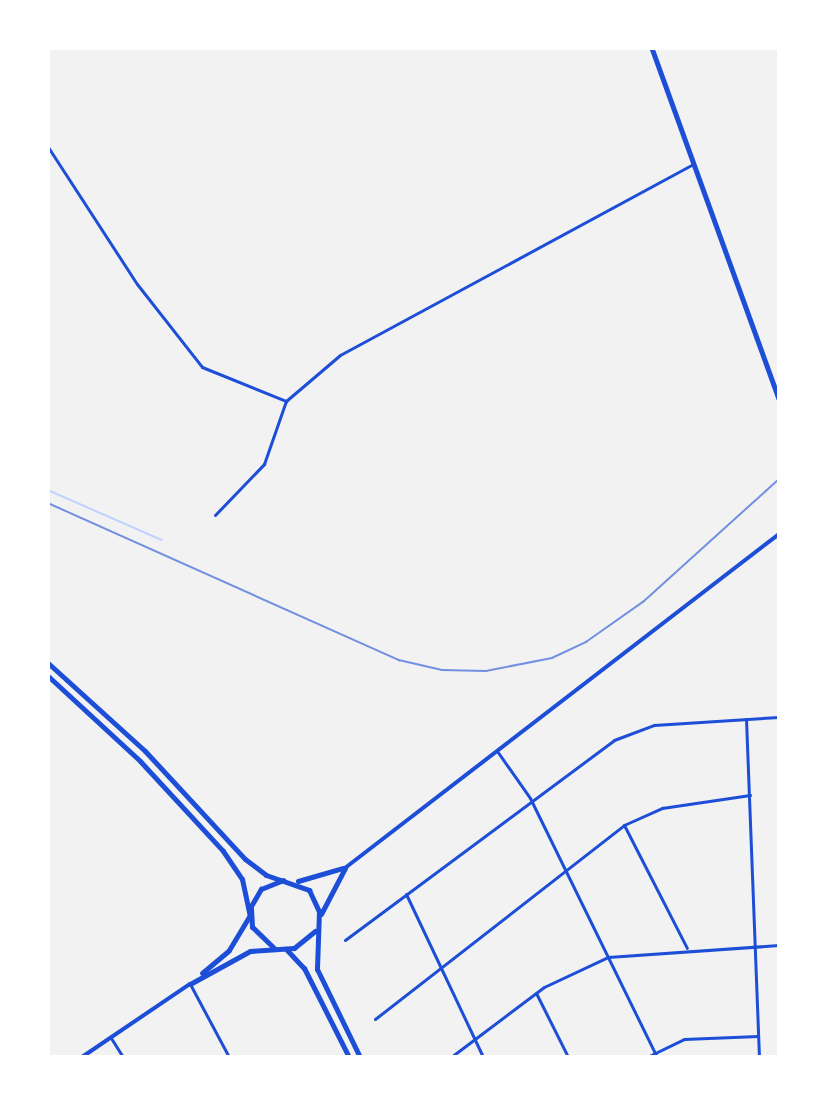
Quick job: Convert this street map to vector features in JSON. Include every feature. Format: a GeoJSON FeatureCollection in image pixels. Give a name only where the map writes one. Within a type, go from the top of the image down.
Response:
{"type":"FeatureCollection","features":[{"type":"Feature","properties":{"kind":"main road"},"geometry":{"type":"LineString","coordinates":[[652,48],[779,398]]}},
{"type":"Feature","properties":{"kind":"main road"},"geometry":{"type":"LineString","coordinates":[[48,663],[146,751],[245,859],[266,875],[288,880],[309,890],[318,924],[317,969],[360,1057]]}},
{"type":"Feature","properties":{"kind":"main road"},"geometry":{"type":"LineString","coordinates":[[48,676],[140,761],[223,851],[242,879],[257,936],[286,949],[304,968],[349,1057]]}},
{"type":"Feature","properties":{"kind":"main road"},"geometry":{"type":"LineString","coordinates":[[190,984],[229,950],[250,916],[261,889],[288,880],[316,879],[345,868]]}},
{"type":"Feature","properties":{"kind":"main road"},"geometry":{"type":"LineString","coordinates":[[190,984],[250,951],[286,949],[302,944],[318,924],[345,868]]}},
{"type":"Feature","properties":{"kind":"street"},"geometry":{"type":"LineString","coordinates":[[48,147],[136,284],[202,367],[286,401]]}},
{"type":"Feature","properties":{"kind":"street"},"geometry":{"type":"LineString","coordinates":[[215,515],[264,464],[286,401],[350,348],[693,164]]}},
{"type":"Feature","properties":{"kind":"street"},"geometry":{"type":"LineString","coordinates":[[345,868],[779,534]]}},
{"type":"Feature","properties":{"kind":"street"},"geometry":{"type":"LineString","coordinates":[[345,940],[530,798],[629,733],[654,725],[779,717]]}},
{"type":"Feature","properties":{"kind":"street"},"geometry":{"type":"LineString","coordinates":[[746,719],[759,1057]]}},
{"type":"Feature","properties":{"kind":"street"},"geometry":{"type":"LineString","coordinates":[[496,751],[530,798],[656,1055]]}},
{"type":"Feature","properties":{"kind":"street"},"geometry":{"type":"LineString","coordinates":[[375,1019],[624,825],[662,808],[750,795]]}},
{"type":"Feature","properties":{"kind":"street"},"geometry":{"type":"LineString","coordinates":[[624,825],[687,948]]}},
{"type":"Feature","properties":{"kind":"street"},"geometry":{"type":"LineString","coordinates":[[406,894],[483,1057]]}},
{"type":"Feature","properties":{"kind":"street"},"geometry":{"type":"LineString","coordinates":[[451,1057],[536,993],[608,957],[687,948],[779,945]]}},
{"type":"Feature","properties":{"kind":"street"},"geometry":{"type":"LineString","coordinates":[[82,1057],[190,984],[229,1057]]}},
{"type":"Feature","properties":{"kind":"street"},"geometry":{"type":"LineString","coordinates":[[536,993],[568,1057]]}},
{"type":"Feature","properties":{"kind":"street"},"geometry":{"type":"LineString","coordinates":[[647,1057],[656,1055],[684,1039],[758,1036]]}},
{"type":"Feature","properties":{"kind":"street"},"geometry":{"type":"LineString","coordinates":[[111,1038],[123,1057]]}},
{"type":"Feature","properties":{"kind":"waterway"},"geometry":{"type":"LineString","coordinates":[[48,490],[162,540]]}},
{"type":"Feature","properties":{"kind":"railway"},"geometry":{"type":"LineString","coordinates":[[48,503],[399,660],[442,670],[486,671],[552,658],[586,642],[643,602],[779,479]]}}]}
